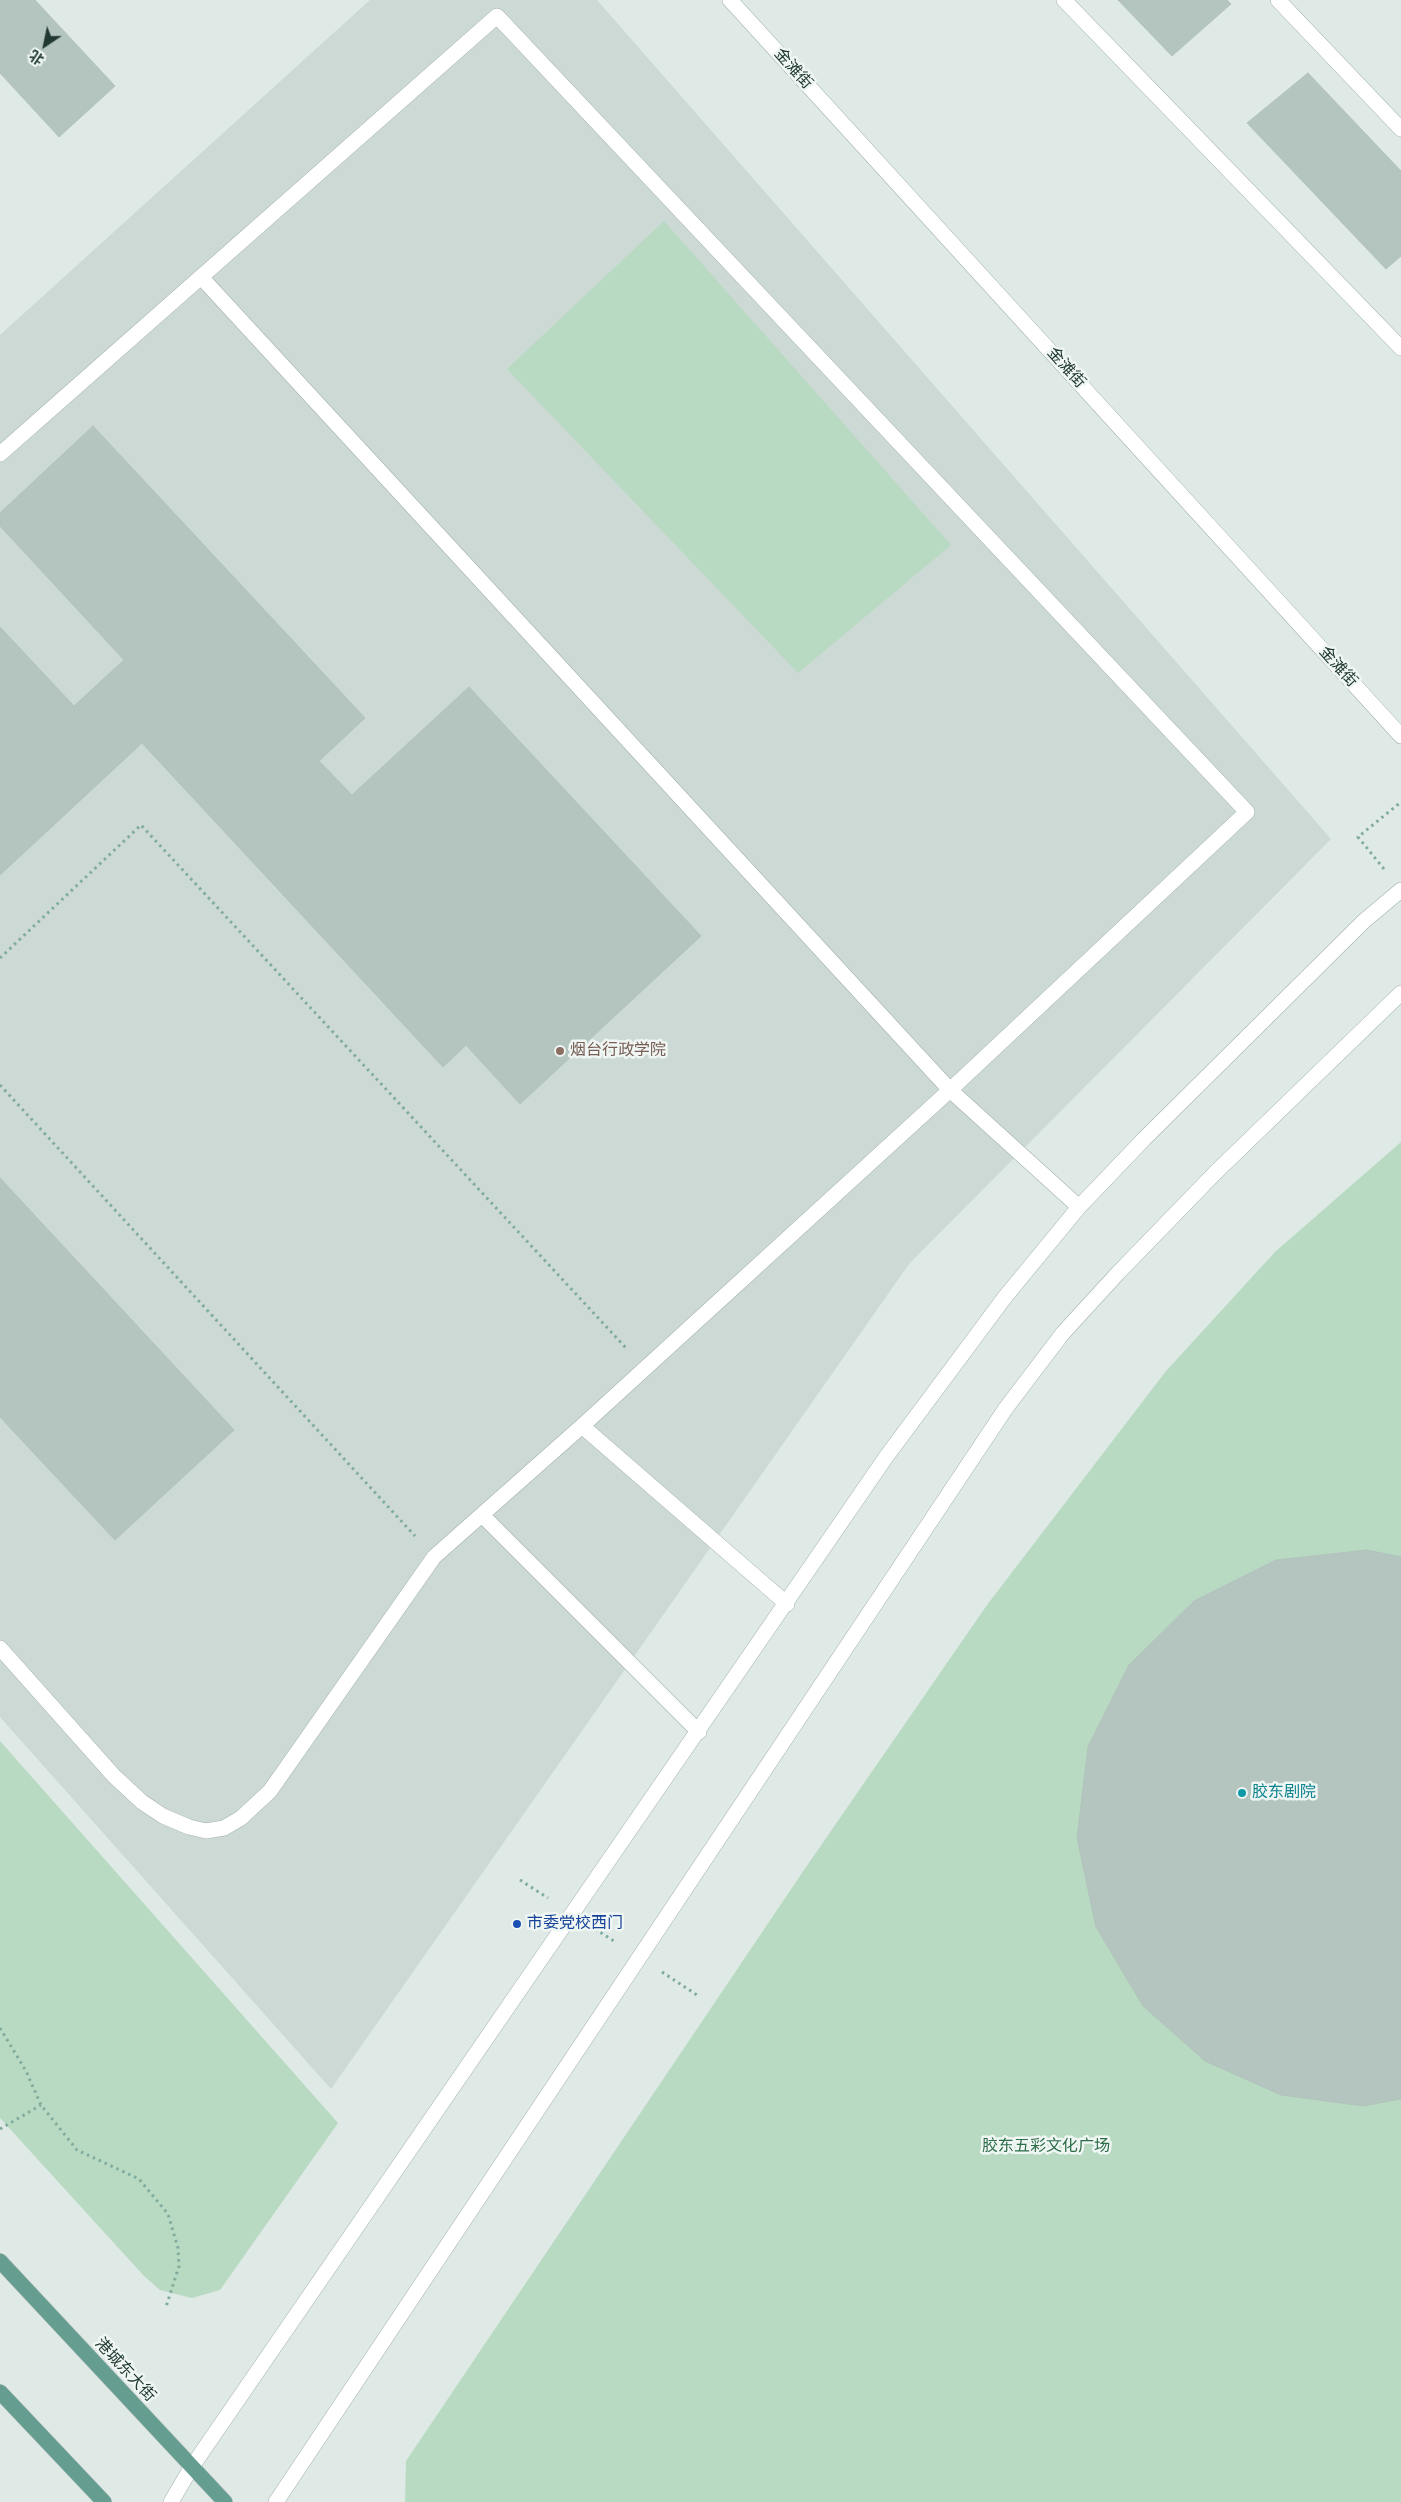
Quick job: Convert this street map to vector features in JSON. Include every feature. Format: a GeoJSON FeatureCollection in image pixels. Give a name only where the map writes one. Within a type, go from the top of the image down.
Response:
{"type":"FeatureCollection","features":[{"type":"Feature","properties":{"kind":"main road","name":"港城东大街"},"geometry":{"type":"LineString","coordinates":[[0,2261],[191,2468],[225,2502]]}},
{"type":"Feature","properties":{"kind":"main road"},"geometry":{"type":"LineString","coordinates":[[0,2392],[104,2502]]}},
{"type":"Feature","properties":{"kind":"street","name":"金滩街"},"geometry":{"type":"LineString","coordinates":[[730,0],[1401,736]]}},
{"type":"Feature","properties":{"kind":"street"},"geometry":{"type":"LineString","coordinates":[[1064,0],[1401,348]]}},
{"type":"Feature","properties":{"kind":"street"},"geometry":{"type":"LineString","coordinates":[[1278,0],[1401,129]]}},
{"type":"Feature","properties":{"kind":"street"},"geometry":{"type":"LineString","coordinates":[[0,454],[497,16],[1247,812],[950,1090],[582,1426],[434,1557],[270,1791],[252,1809],[224,1828],[206,1831],[189,1827],[163,1816],[142,1802],[114,1776],[0,1648]]}},
{"type":"Feature","properties":{"kind":"street"},"geometry":{"type":"LineString","coordinates":[[201,277],[950,1090],[1078,1207]]}},
{"type":"Feature","properties":{"kind":"street"},"geometry":{"type":"LineString","coordinates":[[171,2502],[191,2468],[886,1458],[1005,1297],[1078,1207],[1144,1139],[1358,928],[1401,890]]}},
{"type":"Feature","properties":{"kind":"street"},"geometry":{"type":"LineString","coordinates":[[276,2502],[1006,1408],[1063,1333],[1118,1273],[1215,1173],[1401,993]]}},
{"type":"Feature","properties":{"kind":"street"},"geometry":{"type":"LineString","coordinates":[[582,1426],[787,1604]]}},
{"type":"Feature","properties":{"kind":"street"},"geometry":{"type":"LineString","coordinates":[[482,1514],[699,1732]]}},
{"type":"Feature","properties":{"kind":"path"},"geometry":{"type":"LineString","coordinates":[[1389,874],[1358,837],[1401,802]]}},
{"type":"Feature","properties":{"kind":"path"},"geometry":{"type":"LineString","coordinates":[[0,958],[141,826],[645,1368]]}},
{"type":"Feature","properties":{"kind":"path"},"geometry":{"type":"LineString","coordinates":[[0,1085],[434,1557]]}},
{"type":"Feature","properties":{"kind":"path"},"geometry":{"type":"LineString","coordinates":[[520,1880],[552,1901]]}},
{"type":"Feature","properties":{"kind":"path"},"geometry":{"type":"LineString","coordinates":[[592,1927],[625,1948]]}},
{"type":"Feature","properties":{"kind":"path"},"geometry":{"type":"LineString","coordinates":[[657,1969],[697,1995]]}},
{"type":"Feature","properties":{"kind":"path"},"geometry":{"type":"LineString","coordinates":[[0,2028],[26,2071],[41,2106],[77,2150],[139,2180],[168,2214],[178,2248],[179,2266],[166,2307]]}},
{"type":"Feature","properties":{"kind":"path"},"geometry":{"type":"LineString","coordinates":[[0,2129],[41,2106]]}},
{"type":"Feature","properties":{"kind":"shaded area","name":"烟台行政学院"},"geometry":{"type":"Polygon","coordinates":[[[370,0],[597,0],[1331,839],[909,1264],[331,2089],[0,1717],[0,335],[370,0]]]}},
{"type":"Feature","properties":{"kind":"green space"},"geometry":{"type":"Polygon","coordinates":[[[664,221],[951,545],[798,673],[507,369],[664,221]]]}},
{"type":"Feature","properties":{"kind":"green space","name":"胶东五彩文化广场"},"geometry":{"type":"Polygon","coordinates":[[[1401,1142],[1401,2502],[405,2502],[406,2461],[804,1870],[987,1605],[1166,1371],[1275,1252],[1401,1142]]]}},
{"type":"Feature","properties":{"kind":"green space"},"geometry":{"type":"Polygon","coordinates":[[[0,1741],[338,2123],[220,2290],[192,2298],[160,2290],[144,2276],[0,2118],[0,1741]]]}},
{"type":"Feature","properties":{"kind":"building"},"geometry":{"type":"Polygon","coordinates":[[[0,0],[35,0],[115,86],[59,137],[0,73],[0,0]]]}},
{"type":"Feature","properties":{"kind":"building"},"geometry":{"type":"Polygon","coordinates":[[[1118,0],[1227,0],[1231,4],[1172,56],[1118,0]]]}},
{"type":"Feature","properties":{"kind":"building"},"geometry":{"type":"Polygon","coordinates":[[[1308,73],[1401,171],[1401,256],[1386,269],[1247,123],[1308,73]]]}},
{"type":"Feature","properties":{"kind":"building"},"geometry":{"type":"Polygon","coordinates":[[[93,426],[365,718],[319,761],[352,795],[469,687],[701,936],[520,1104],[466,1045],[443,1067],[142,743],[0,875],[0,627],[74,706],[124,660],[0,526],[0,513],[93,426]]]}},
{"type":"Feature","properties":{"kind":"building"},"geometry":{"type":"Polygon","coordinates":[[[0,1178],[234,1430],[115,1540],[0,1417],[0,1178]]]}},
{"type":"Feature","properties":{"kind":"building","name":"胶东剧院"},"geometry":{"type":"Polygon","coordinates":[[[1367,1550],[1401,1557],[1401,2099],[1363,2106],[1281,2095],[1205,2061],[1143,2006],[1096,1927],[1077,1838],[1088,1747],[1129,1665],[1194,1601],[1276,1560],[1367,1550]]]}},
{"type":"Feature","properties":{"kind":"place","name":"烟台行政学院"},"geometry":{"type":"Point","coordinates":[560,1051]}},
{"type":"Feature","properties":{"kind":"place","name":"胶东剧院"},"geometry":{"type":"Point","coordinates":[1242,1793]}},
{"type":"Feature","properties":{"kind":"place","name":"市委党校西门"},"geometry":{"type":"Point","coordinates":[517,1924]}}]}
